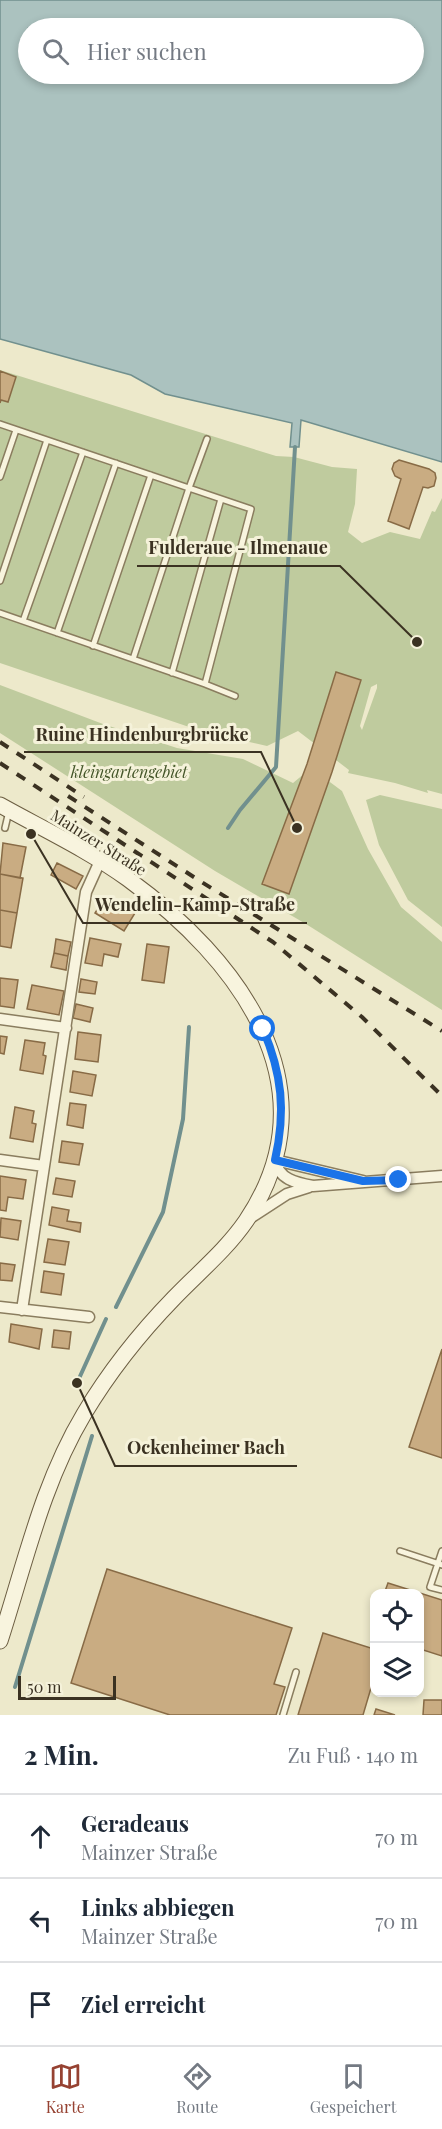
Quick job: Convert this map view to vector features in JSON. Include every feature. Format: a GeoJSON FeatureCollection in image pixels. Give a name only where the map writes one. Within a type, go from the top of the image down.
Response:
{"type":"FeatureCollection","features":[{"type":"Feature","properties":{"kind":"main road","name":"Mainzer Straße"},"geometry":{"type":"LineString","coordinates":[[0,1641],[53,1475],[83,1415],[106,1378],[131,1346],[169,1303],[220,1252],[246,1220],[263,1194],[275,1160],[281,1120],[281,1086],[275,1058],[257,1019],[237,986],[186,928],[127,878],[4,807]]}},
{"type":"Feature","properties":{"kind":"street"},"geometry":{"type":"LineString","coordinates":[[22,1310],[86,892],[100,861]]}},
{"type":"Feature","properties":{"kind":"street"},"geometry":{"type":"LineString","coordinates":[[0,1020],[66,1028]]}},
{"type":"Feature","properties":{"kind":"street"},"geometry":{"type":"LineString","coordinates":[[0,1160],[44,1166]]}},
{"type":"Feature","properties":{"kind":"street"},"geometry":{"type":"LineString","coordinates":[[313,1186],[283,1176],[275,1160],[363,1181]]}},
{"type":"Feature","properties":{"kind":"street"},"geometry":{"type":"LineString","coordinates":[[246,1220],[287,1194],[313,1186],[442,1176]]}},
{"type":"Feature","properties":{"kind":"street"},"geometry":{"type":"LineString","coordinates":[[0,1307],[88,1317]]}},
{"type":"Feature","properties":{"kind":"lane"},"geometry":{"type":"LineString","coordinates":[[0,424],[251,509],[205,684]]}},
{"type":"Feature","properties":{"kind":"lane"},"geometry":{"type":"LineString","coordinates":[[0,477],[16,430]]}},
{"type":"Feature","properties":{"kind":"lane"},"geometry":{"type":"LineString","coordinates":[[133,660],[207,439]]}},
{"type":"Feature","properties":{"kind":"lane"},"geometry":{"type":"LineString","coordinates":[[0,580],[47,440]]}},
{"type":"Feature","properties":{"kind":"lane"},"geometry":{"type":"LineString","coordinates":[[22,621],[83,452]]}},
{"type":"Feature","properties":{"kind":"lane"},"geometry":{"type":"LineString","coordinates":[[57,633],[116,463]]}},
{"type":"Feature","properties":{"kind":"lane"},"geometry":{"type":"LineString","coordinates":[[93,646],[152,475]]}},
{"type":"Feature","properties":{"kind":"lane"},"geometry":{"type":"LineString","coordinates":[[172,673],[221,499]]}},
{"type":"Feature","properties":{"kind":"lane"},"geometry":{"type":"LineString","coordinates":[[0,613],[235,696]]}},
{"type":"Feature","properties":{"kind":"lane","name":"Mainzer Straße"},"geometry":{"type":"LineString","coordinates":[[4,807],[5,828]]}},
{"type":"Feature","properties":{"kind":"lane"},"geometry":{"type":"LineString","coordinates":[[400,1551],[440,1564]]}},
{"type":"Feature","properties":{"kind":"lane"},"geometry":{"type":"LineString","coordinates":[[442,1551],[440,1564],[430,1587],[442,1590]]}},
{"type":"Feature","properties":{"kind":"lane"},"geometry":{"type":"LineString","coordinates":[[283,1715],[296,1672]]}},
{"type":"Feature","properties":{"kind":"green space"},"geometry":{"type":"Polygon","coordinates":[[[0,370],[276,456],[294,457],[332,467],[357,469],[355,504],[348,532],[362,543],[390,532],[420,539],[432,511],[435,512],[442,498],[442,794],[427,790],[428,793],[348,773],[349,770],[298,731],[267,746],[201,731],[0,663],[0,370]],[[377,684],[371,687],[360,726],[362,730],[377,684]]]}},
{"type":"Feature","properties":{"kind":"green space","name":"kleingartengebiet"},"geometry":{"type":"Polygon","coordinates":[[[0,685],[103,724],[177,748],[243,759],[293,783],[311,768],[342,791],[368,849],[401,907],[442,942],[442,1010],[306,924],[215,871],[0,733],[0,685]]]}},
{"type":"Feature","properties":{"kind":"green space"},"geometry":{"type":"Polygon","coordinates":[[[380,795],[442,809],[442,927],[408,900],[379,845],[366,800],[380,795]]]}},
{"type":"Feature","properties":{"kind":"water"},"geometry":{"type":"Polygon","coordinates":[[[0,0],[442,0],[442,462],[301,420],[299,447],[290,447],[292,423],[165,394],[131,375],[0,339],[0,0]]]}},
{"type":"Feature","properties":{"kind":"building"},"geometry":{"type":"Polygon","coordinates":[[[0,371],[16,377],[8,402],[1,400],[0,403],[0,371]]]}},
{"type":"Feature","properties":{"kind":"building"},"geometry":{"type":"Polygon","coordinates":[[[399,460],[429,469],[435,473],[436,478],[434,486],[423,487],[409,529],[388,521],[401,479],[395,476],[392,469],[394,463],[399,460]]]}},
{"type":"Feature","properties":{"kind":"building"},"geometry":{"type":"Polygon","coordinates":[[[336,672],[361,680],[332,772],[289,894],[262,884],[307,764],[336,672]]]}},
{"type":"Feature","properties":{"kind":"building"},"geometry":{"type":"Polygon","coordinates":[[[3,843],[26,847],[20,878],[0,874],[3,843]]]}},
{"type":"Feature","properties":{"kind":"building"},"geometry":{"type":"Polygon","coordinates":[[[57,863],[83,876],[76,889],[51,875],[57,863]]]}},
{"type":"Feature","properties":{"kind":"building"},"geometry":{"type":"Polygon","coordinates":[[[0,874],[23,878],[17,913],[0,910],[0,874]]]}},
{"type":"Feature","properties":{"kind":"building"},"geometry":{"type":"Polygon","coordinates":[[[106,896],[135,913],[124,931],[95,913],[106,896]]]}},
{"type":"Feature","properties":{"kind":"building"},"geometry":{"type":"Polygon","coordinates":[[[0,910],[17,913],[11,948],[0,946],[0,910]]]}},
{"type":"Feature","properties":{"kind":"building"},"geometry":{"type":"Polygon","coordinates":[[[90,938],[121,944],[118,957],[104,954],[102,966],[85,963],[90,938]]]}},
{"type":"Feature","properties":{"kind":"building"},"geometry":{"type":"Polygon","coordinates":[[[56,939],[71,942],[68,956],[54,953],[56,939]]]}},
{"type":"Feature","properties":{"kind":"building"},"geometry":{"type":"Polygon","coordinates":[[[147,944],[169,947],[164,983],[142,980],[147,944]]]}},
{"type":"Feature","properties":{"kind":"building"},"geometry":{"type":"Polygon","coordinates":[[[54,953],[68,956],[66,970],[51,967],[54,953]]]}},
{"type":"Feature","properties":{"kind":"building"},"geometry":{"type":"Polygon","coordinates":[[[0,978],[18,980],[14,1008],[0,1006],[0,978]]]}},
{"type":"Feature","properties":{"kind":"building"},"geometry":{"type":"Polygon","coordinates":[[[81,979],[97,982],[95,994],[79,992],[81,979]]]}},
{"type":"Feature","properties":{"kind":"building"},"geometry":{"type":"Polygon","coordinates":[[[32,985],[64,991],[59,1015],[27,1009],[32,985]]]}},
{"type":"Feature","properties":{"kind":"building"},"geometry":{"type":"Polygon","coordinates":[[[76,1004],[93,1008],[90,1022],[73,1018],[76,1004]]]}},
{"type":"Feature","properties":{"kind":"building"},"geometry":{"type":"Polygon","coordinates":[[[78,1032],[101,1035],[98,1062],[75,1059],[78,1032]]]}},
{"type":"Feature","properties":{"kind":"building"},"geometry":{"type":"Polygon","coordinates":[[[0,1036],[7,1037],[4,1054],[0,1053],[0,1036]]]}},
{"type":"Feature","properties":{"kind":"building"},"geometry":{"type":"Polygon","coordinates":[[[25,1040],[45,1043],[43,1055],[46,1056],[43,1074],[20,1070],[25,1040]]]}},
{"type":"Feature","properties":{"kind":"building"},"geometry":{"type":"Polygon","coordinates":[[[73,1071],[96,1075],[92,1096],[70,1092],[73,1071]]]}},
{"type":"Feature","properties":{"kind":"building"},"geometry":{"type":"Polygon","coordinates":[[[70,1103],[86,1105],[83,1128],[67,1125],[70,1103]]]}},
{"type":"Feature","properties":{"kind":"building"},"geometry":{"type":"Polygon","coordinates":[[[15,1107],[34,1111],[32,1123],[36,1124],[33,1142],[10,1138],[15,1107]]]}},
{"type":"Feature","properties":{"kind":"building"},"geometry":{"type":"Polygon","coordinates":[[[62,1141],[83,1144],[79,1165],[59,1162],[62,1141]]]}},
{"type":"Feature","properties":{"kind":"building"},"geometry":{"type":"Polygon","coordinates":[[[0,1176],[26,1180],[23,1199],[8,1197],[6,1211],[0,1210],[0,1176]]]}},
{"type":"Feature","properties":{"kind":"building"},"geometry":{"type":"Polygon","coordinates":[[[56,1178],[75,1181],[72,1197],[53,1194],[56,1178]]]}},
{"type":"Feature","properties":{"kind":"building"},"geometry":{"type":"Polygon","coordinates":[[[52,1207],[69,1210],[67,1221],[81,1223],[80,1232],[49,1225],[52,1207]]]}},
{"type":"Feature","properties":{"kind":"building"},"geometry":{"type":"Polygon","coordinates":[[[1,1218],[21,1221],[18,1240],[0,1237],[1,1218]]]}},
{"type":"Feature","properties":{"kind":"building"},"geometry":{"type":"Polygon","coordinates":[[[48,1239],[69,1242],[65,1265],[44,1262],[48,1239]]]}},
{"type":"Feature","properties":{"kind":"building"},"geometry":{"type":"Polygon","coordinates":[[[0,1263],[15,1265],[12,1281],[0,1280],[0,1263]]]}},
{"type":"Feature","properties":{"kind":"building"},"geometry":{"type":"Polygon","coordinates":[[[44,1271],[64,1274],[61,1295],[41,1292],[44,1271]]]}},
{"type":"Feature","properties":{"kind":"building"},"geometry":{"type":"Polygon","coordinates":[[[11,1324],[42,1329],[39,1349],[9,1342],[11,1324]]]}},
{"type":"Feature","properties":{"kind":"building"},"geometry":{"type":"Polygon","coordinates":[[[54,1330],[71,1332],[69,1349],[52,1347],[54,1330]]]}},
{"type":"Feature","properties":{"kind":"building"},"geometry":{"type":"Polygon","coordinates":[[[442,1349],[442,1458],[409,1447],[442,1349]]]}},
{"type":"Feature","properties":{"kind":"building"},"geometry":{"type":"Polygon","coordinates":[[[107,1569],[292,1628],[274,1684],[285,1687],[276,1715],[170,1715],[71,1683],[107,1569]]]}},
{"type":"Feature","properties":{"kind":"building"},"geometry":{"type":"Polygon","coordinates":[[[388,1583],[407,1589],[386,1589],[388,1583]]]}},
{"type":"Feature","properties":{"kind":"building"},"geometry":{"type":"Polygon","coordinates":[[[424,1594],[442,1600],[442,1656],[424,1650],[424,1594]]]}},
{"type":"Feature","properties":{"kind":"building"},"geometry":{"type":"Polygon","coordinates":[[[323,1633],[370,1648],[370,1691],[363,1715],[298,1715],[323,1633]]]}},
{"type":"Feature","properties":{"kind":"building"},"geometry":{"type":"Polygon","coordinates":[[[424,1700],[442,1700],[442,1715],[423,1715],[424,1700]]]}},
{"type":"Feature","properties":{"kind":"building"},"geometry":{"type":"Polygon","coordinates":[[[376,1709],[395,1715],[374,1715],[376,1709]]]}},
{"type":"Feature","properties":{"kind":"waterway"},"geometry":{"type":"LineString","coordinates":[[228,828],[276,767],[295,447]]}},
{"type":"Feature","properties":{"kind":"waterway"},"geometry":{"type":"LineString","coordinates":[[116,1307],[163,1212],[183,1119],[189,1027]]}},
{"type":"Feature","properties":{"kind":"waterway"},"geometry":{"type":"LineString","coordinates":[[77,1383],[106,1319]]}},
{"type":"Feature","properties":{"kind":"waterway"},"geometry":{"type":"LineString","coordinates":[[15,1687],[92,1436]]}},
{"type":"Feature","properties":{"kind":"railway"},"geometry":{"type":"LineString","coordinates":[[0,742],[84,797]]}},
{"type":"Feature","properties":{"kind":"railway"},"geometry":{"type":"LineString","coordinates":[[0,763],[273,942],[362,1017],[442,1096]]}},
{"type":"Feature","properties":{"kind":"railway"},"geometry":{"type":"LineString","coordinates":[[68,796],[442,1031]]}},
{"type":"Feature","properties":{"kind":"place","name":"Fulderaue - Ilmenaue"},"geometry":{"type":"Point","coordinates":[417,642]}},
{"type":"Feature","properties":{"kind":"place","name":"Ruine Hindenburgbrücke"},"geometry":{"type":"Point","coordinates":[297,828]}},
{"type":"Feature","properties":{"kind":"place","name":"Wendelin-Kamp-Straße"},"geometry":{"type":"Point","coordinates":[31,834]}},
{"type":"Feature","properties":{"kind":"place","name":"Ockenheimer Bach"},"geometry":{"type":"Point","coordinates":[77,1383]}},
{"type":"Feature","properties":{"kind":"route"},"geometry":{"type":"LineString","coordinates":[[263,1029],[275,1058],[281,1086],[281,1120],[275,1160],[363,1181],[399,1180]]}}]}
